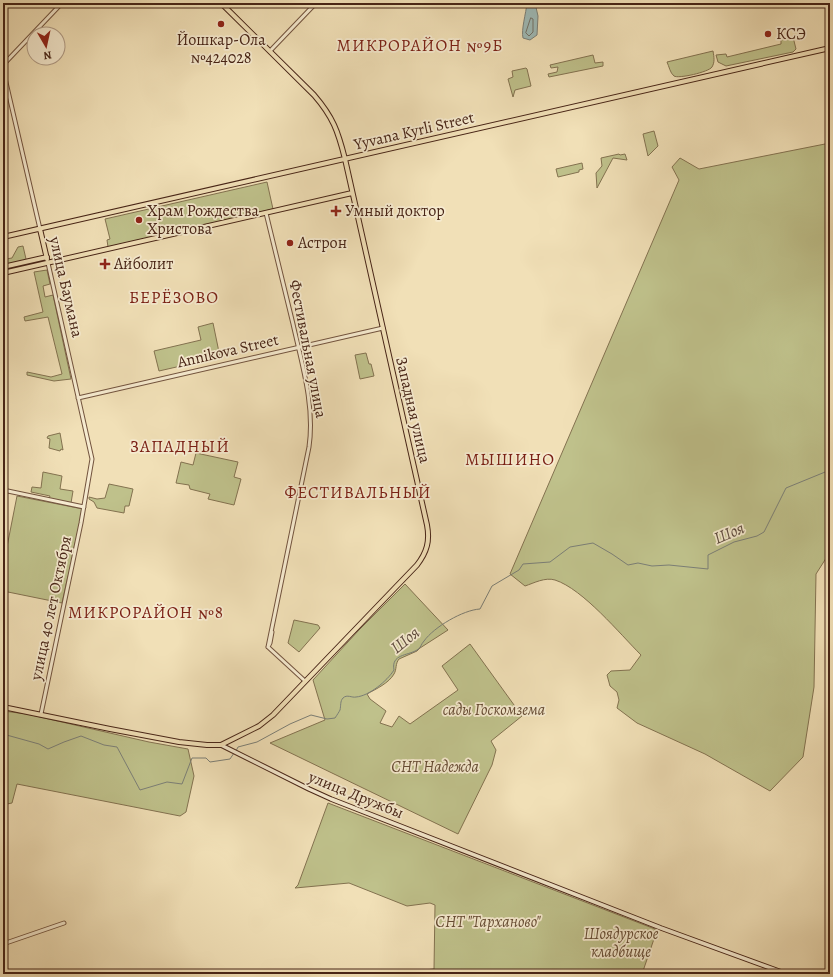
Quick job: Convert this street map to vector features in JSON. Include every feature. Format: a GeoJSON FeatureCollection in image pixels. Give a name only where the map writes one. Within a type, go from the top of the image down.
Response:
{"type":"FeatureCollection","features":[{"type":"Feature","properties":{"kind":"main road","name":"Западная улица"},"geometry":{"type":"LineString","coordinates":[[220,3],[311,92],[328,111],[336,127],[345,159],[429,535],[428,546],[417,565],[267,720],[253,729],[221,745]]}},
{"type":"Feature","properties":{"kind":"main road","name":"Yyvana Kyrli Street"},"geometry":{"type":"LineString","coordinates":[[3,238],[830,48]]}},
{"type":"Feature","properties":{"kind":"main road"},"geometry":{"type":"LineString","coordinates":[[3,273],[352,193]]}},
{"type":"Feature","properties":{"kind":"main road","name":"улица Баумана"},"geometry":{"type":"LineString","coordinates":[[40,229],[48,263]]}},
{"type":"Feature","properties":{"kind":"main road"},"geometry":{"type":"LineString","coordinates":[[3,267],[47,257]]}},
{"type":"Feature","properties":{"kind":"main road","name":"улица Дружбы"},"geometry":{"type":"LineString","coordinates":[[3,707],[178,742],[221,745],[232,752],[331,799],[692,940],[787,974]]}},
{"type":"Feature","properties":{"kind":"street"},"geometry":{"type":"LineString","coordinates":[[3,65],[62,3]]}},
{"type":"Feature","properties":{"kind":"street"},"geometry":{"type":"LineString","coordinates":[[270,51],[316,3]]}},
{"type":"Feature","properties":{"kind":"street","name":"улица Баумана"},"geometry":{"type":"LineString","coordinates":[[3,74],[40,229]]}},
{"type":"Feature","properties":{"kind":"street","name":"Фестивальная улица"},"geometry":{"type":"LineString","coordinates":[[266,213],[298,347],[309,404],[311,434],[272,635],[268,647],[305,681]]}},
{"type":"Feature","properties":{"kind":"street","name":"улица Баумана"},"geometry":{"type":"LineString","coordinates":[[48,263],[92,459],[84,507]]}},
{"type":"Feature","properties":{"kind":"street","name":"Annikova Street"},"geometry":{"type":"LineString","coordinates":[[78,398],[383,328]]}},
{"type":"Feature","properties":{"kind":"street"},"geometry":{"type":"LineString","coordinates":[[3,490],[84,507]]}},
{"type":"Feature","properties":{"kind":"street","name":"улица 40 лет Октября"},"geometry":{"type":"LineString","coordinates":[[41,714],[84,507]]}},
{"type":"Feature","properties":{"kind":"street"},"geometry":{"type":"LineString","coordinates":[[3,944],[64,923]]}},
{"type":"Feature","properties":{"kind":"green space"},"geometry":{"type":"Polygon","coordinates":[[[793,37],[796,49],[793,52],[726,66],[718,62],[716,55],[726,54],[727,57],[781,44],[781,40],[793,37]]]}},
{"type":"Feature","properties":{"kind":"green space"},"geometry":{"type":"Polygon","coordinates":[[[713,51],[714,61],[710,69],[681,77],[673,75],[667,62],[713,51]]]}},
{"type":"Feature","properties":{"kind":"green space"},"geometry":{"type":"Polygon","coordinates":[[[593,55],[595,63],[603,62],[603,66],[549,77],[548,74],[557,72],[558,67],[551,68],[550,65],[593,55]]]}},
{"type":"Feature","properties":{"kind":"green space"},"geometry":{"type":"Polygon","coordinates":[[[526,68],[531,86],[515,90],[513,97],[508,79],[513,77],[512,71],[526,68]]]}},
{"type":"Feature","properties":{"kind":"green space"},"geometry":{"type":"Polygon","coordinates":[[[654,131],[658,146],[648,156],[643,134],[654,131]]]}},
{"type":"Feature","properties":{"kind":"green space"},"geometry":{"type":"Polygon","coordinates":[[[830,143],[830,552],[816,574],[814,687],[803,757],[770,791],[705,754],[637,723],[617,708],[619,700],[617,692],[610,686],[607,675],[611,671],[630,670],[641,655],[601,613],[566,585],[555,580],[547,579],[525,586],[510,574],[679,180],[672,167],[680,158],[699,169],[830,143]]]}},
{"type":"Feature","properties":{"kind":"green space"},"geometry":{"type":"Polygon","coordinates":[[[625,154],[627,160],[613,158],[597,188],[596,173],[602,166],[601,158],[625,154]]]}},
{"type":"Feature","properties":{"kind":"green space"},"geometry":{"type":"Polygon","coordinates":[[[582,163],[583,169],[579,170],[579,172],[558,177],[556,169],[582,163]]]}},
{"type":"Feature","properties":{"kind":"green space"},"geometry":{"type":"Polygon","coordinates":[[[267,182],[273,209],[108,247],[107,240],[110,239],[105,219],[267,182]]]}},
{"type":"Feature","properties":{"kind":"green space"},"geometry":{"type":"Polygon","coordinates":[[[23,246],[26,259],[25,261],[3,266],[3,258],[12,258],[18,247],[23,246]]]}},
{"type":"Feature","properties":{"kind":"green space"},"geometry":{"type":"Polygon","coordinates":[[[47,270],[50,284],[43,286],[45,297],[53,295],[71,379],[54,381],[27,375],[27,372],[51,377],[62,374],[48,317],[25,321],[24,317],[43,312],[34,272],[47,270]]]}},
{"type":"Feature","properties":{"kind":"green space"},"geometry":{"type":"Polygon","coordinates":[[[213,323],[220,357],[159,371],[154,351],[201,340],[198,327],[213,323]]]}},
{"type":"Feature","properties":{"kind":"green space"},"geometry":{"type":"Polygon","coordinates":[[[366,353],[374,376],[360,379],[355,355],[366,353]]]}},
{"type":"Feature","properties":{"kind":"green space"},"geometry":{"type":"Polygon","coordinates":[[[60,433],[63,450],[61,449],[60,451],[49,448],[50,439],[47,438],[48,436],[60,433]]]}},
{"type":"Feature","properties":{"kind":"green space"},"geometry":{"type":"Polygon","coordinates":[[[196,453],[238,462],[234,477],[241,479],[234,505],[208,499],[210,494],[190,489],[189,485],[176,483],[181,462],[193,465],[196,453]]]}},
{"type":"Feature","properties":{"kind":"green space"},"geometry":{"type":"Polygon","coordinates":[[[43,472],[62,476],[60,489],[73,491],[71,503],[49,499],[50,496],[31,492],[32,487],[41,488],[43,472]]]}},
{"type":"Feature","properties":{"kind":"green space"},"geometry":{"type":"Polygon","coordinates":[[[109,484],[133,489],[129,506],[125,506],[124,513],[97,508],[94,502],[89,499],[89,497],[97,499],[105,498],[109,484]]]}},
{"type":"Feature","properties":{"kind":"green space"},"geometry":{"type":"Polygon","coordinates":[[[17,496],[83,509],[74,548],[75,552],[73,554],[70,573],[62,603],[3,591],[3,567],[17,496]]]}},
{"type":"Feature","properties":{"kind":"green space","name":"СНТ Надежда"},"geometry":{"type":"Polygon","coordinates":[[[405,584],[448,630],[417,651],[399,659],[392,677],[382,686],[367,694],[370,699],[386,711],[380,723],[392,727],[399,716],[410,724],[458,690],[442,666],[470,644],[522,716],[491,741],[496,750],[492,765],[458,834],[270,743],[325,720],[313,680],[359,630],[405,584]]]}},
{"type":"Feature","properties":{"kind":"green space"},"geometry":{"type":"Polygon","coordinates":[[[294,620],[318,625],[320,628],[299,652],[288,643],[294,620]]]}},
{"type":"Feature","properties":{"kind":"green space"},"geometry":{"type":"Polygon","coordinates":[[[3,711],[27,714],[149,742],[188,749],[194,776],[186,812],[180,816],[17,784],[12,803],[7,804],[3,822],[3,711]]]}},
{"type":"Feature","properties":{"kind":"green space","name":"СНТ \"Тарханово\""},"geometry":{"type":"Polygon","coordinates":[[[328,803],[655,929],[656,933],[642,974],[415,974],[415,971],[434,969],[435,905],[430,903],[407,906],[349,883],[295,888],[298,885],[328,803]]]}},
{"type":"Feature","properties":{"kind":"water"},"geometry":{"type":"Polygon","coordinates":[[[527,3],[535,3],[538,16],[537,35],[530,40],[523,38],[523,26],[527,3]]]}},
{"type":"Feature","properties":{"kind":"waterway","name":"Шоя"},"geometry":{"type":"LineString","coordinates":[[236,751],[238,747],[257,742],[290,724],[311,715],[327,719],[335,718],[340,710],[343,698],[346,696],[361,696],[372,691],[387,679],[394,670],[394,665],[397,658],[418,649],[435,630],[449,620],[465,612],[480,609],[492,586],[519,570],[523,564],[550,562],[570,547],[593,543],[628,565],[638,563],[652,566],[669,565],[708,569],[708,555],[734,542],[757,536],[764,532],[786,488],[830,470]]}},
{"type":"Feature","properties":{"kind":"waterway","name":"Шоя"},"geometry":{"type":"LineString","coordinates":[[3,734],[39,744],[48,749],[81,736],[104,745],[117,747],[140,790],[167,782],[182,784],[192,758],[206,758],[210,762],[230,759],[234,753]]}},
{"type":"Feature","properties":{"kind":"place","name":"Йошкар-Ола №424028"},"geometry":{"type":"Point","coordinates":[221,24]}},
{"type":"Feature","properties":{"kind":"place","name":"КСЭ"},"geometry":{"type":"Point","coordinates":[768,34]}},
{"type":"Feature","properties":{"kind":"place","name":"Умный доктор"},"geometry":{"type":"Point","coordinates":[336,211]}},
{"type":"Feature","properties":{"kind":"place","name":"Храм Рождества Христова"},"geometry":{"type":"Point","coordinates":[139,220]}},
{"type":"Feature","properties":{"kind":"place","name":"Астрон"},"geometry":{"type":"Point","coordinates":[290,243]}},
{"type":"Feature","properties":{"kind":"place","name":"Айболит"},"geometry":{"type":"Point","coordinates":[105,264]}},
{"type":"Feature","properties":{"kind":"district","name":"МИКРОРАЙОН №9Б"},"geometry":{"type":"Point","coordinates":[420,45]}},
{"type":"Feature","properties":{"kind":"district","name":"БЕРЁЗОВО"},"geometry":{"type":"Point","coordinates":[174,297]}},
{"type":"Feature","properties":{"kind":"district","name":"ЗАПАДНЫЙ"},"geometry":{"type":"Point","coordinates":[180,446]}},
{"type":"Feature","properties":{"kind":"district","name":"МЫШИНО"},"geometry":{"type":"Point","coordinates":[510,459]}},
{"type":"Feature","properties":{"kind":"district","name":"ФЕСТИВАЛЬНЫЙ"},"geometry":{"type":"Point","coordinates":[358,492]}},
{"type":"Feature","properties":{"kind":"district","name":"МИКРОРАЙОН №8"},"geometry":{"type":"Point","coordinates":[146,612]}},
{"type":"Feature","properties":{"kind":"park label","name":"сады Госкомзема"},"geometry":{"type":"Point","coordinates":[494,710]}},
{"type":"Feature","properties":{"kind":"park label","name":"Шоядурское кладбище"},"geometry":{"type":"Point","coordinates":[621,943]}}]}
